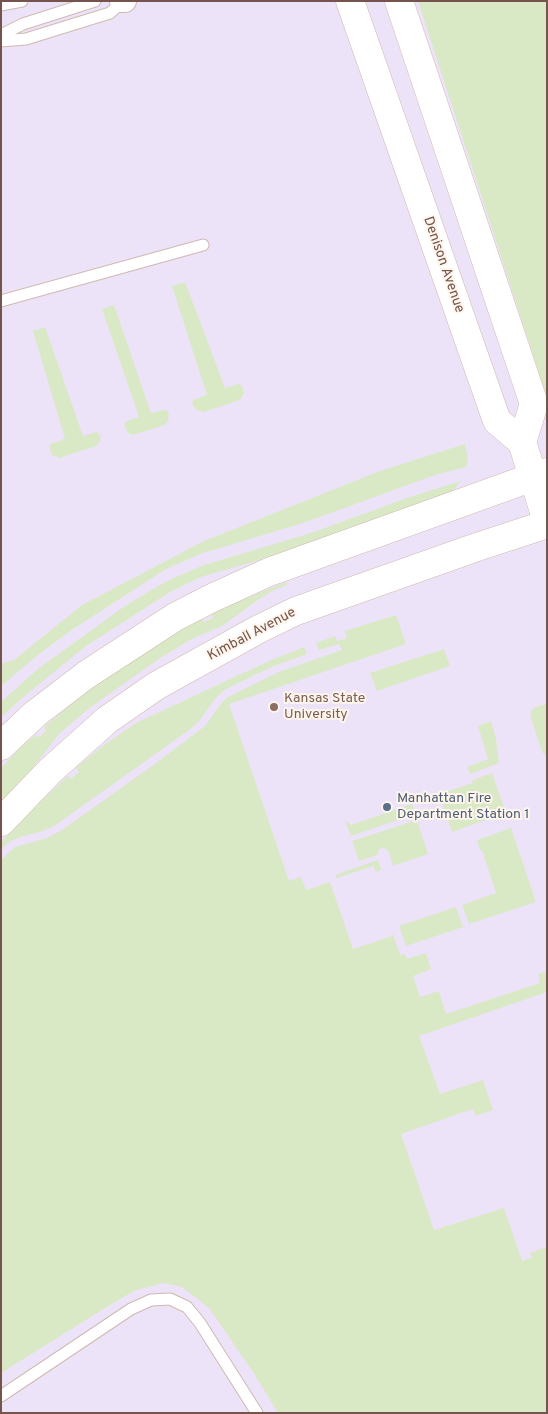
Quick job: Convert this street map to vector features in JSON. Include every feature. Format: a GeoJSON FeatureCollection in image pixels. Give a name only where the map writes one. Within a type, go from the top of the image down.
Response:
{"type":"FeatureCollection","features":[{"type":"Feature","properties":{"kind":"main road","name":"Denison Avenue"},"geometry":{"type":"LineString","coordinates":[[350,1],[498,421],[522,442],[540,475],[547,522]]}},
{"type":"Feature","properties":{"kind":"main road"},"geometry":{"type":"LineString","coordinates":[[398,1],[534,404],[522,442]]}},
{"type":"Feature","properties":{"kind":"main road"},"geometry":{"type":"LineString","coordinates":[[1,746],[35,714],[86,675],[168,621],[212,598],[269,572],[540,475]]}},
{"type":"Feature","properties":{"kind":"main road","name":"Kimball Avenue"},"geometry":{"type":"LineString","coordinates":[[1,822],[19,801],[50,771],[107,720],[156,686],[296,611],[547,522]]}},
{"type":"Feature","properties":{"kind":"lane"},"geometry":{"type":"LineString","coordinates":[[1,5],[22,1]]}},
{"type":"Feature","properties":{"kind":"lane"},"geometry":{"type":"LineString","coordinates":[[1,35],[22,24],[95,1]]}},
{"type":"Feature","properties":{"kind":"lane"},"geometry":{"type":"LineString","coordinates":[[1,41],[26,39],[110,13],[121,2]]}},
{"type":"Feature","properties":{"kind":"lane"},"geometry":{"type":"LineString","coordinates":[[1,301],[203,245]]}},
{"type":"Feature","properties":{"kind":"lane"},"geometry":{"type":"LineString","coordinates":[[1,1396],[131,1309],[150,1300],[170,1299],[187,1307],[200,1323],[257,1413]]}},
{"type":"Feature","properties":{"kind":"shaded area","name":"Kansas State University"},"geometry":{"type":"Polygon","coordinates":[[[1,1],[547,1],[547,1413],[1,1413],[1,1]]]}},
{"type":"Feature","properties":{"kind":"green space"},"geometry":{"type":"Polygon","coordinates":[[[418,1],[547,1],[547,403],[539,380],[539,373],[418,1]]]}},
{"type":"Feature","properties":{"kind":"green space"},"geometry":{"type":"Polygon","coordinates":[[[185,282],[225,388],[238,384],[242,386],[244,393],[240,400],[204,412],[196,410],[192,403],[193,400],[207,395],[172,286],[185,282]]]}},
{"type":"Feature","properties":{"kind":"green space"},"geometry":{"type":"Polygon","coordinates":[[[114,305],[151,413],[167,410],[169,415],[165,425],[133,435],[128,433],[124,425],[127,421],[139,417],[102,309],[114,305]]]}},
{"type":"Feature","properties":{"kind":"green space"},"geometry":{"type":"Polygon","coordinates":[[[45,327],[83,436],[97,432],[101,437],[96,446],[59,458],[52,455],[49,446],[65,439],[33,331],[45,327]]]}},
{"type":"Feature","properties":{"kind":"green space"},"geometry":{"type":"Polygon","coordinates":[[[465,444],[468,459],[466,467],[435,475],[306,522],[200,554],[166,569],[73,629],[39,654],[1,686],[1,664],[14,660],[82,605],[204,541],[380,471],[465,444]]]}},
{"type":"Feature","properties":{"kind":"green space"},"geometry":{"type":"Polygon","coordinates":[[[461,481],[451,493],[290,551],[201,577],[170,592],[86,646],[1,717],[1,702],[39,668],[125,606],[165,582],[201,566],[314,532],[407,498],[461,481]]]}},
{"type":"Feature","properties":{"kind":"green space"},"geometry":{"type":"Polygon","coordinates":[[[286,582],[287,585],[272,591],[222,626],[192,639],[160,658],[88,709],[59,734],[27,775],[1,803],[1,768],[25,743],[36,735],[38,738],[46,731],[44,727],[92,687],[172,635],[202,619],[204,622],[213,618],[212,614],[223,608],[286,582]]]}},
{"type":"Feature","properties":{"kind":"green space"},"geometry":{"type":"Polygon","coordinates":[[[396,615],[406,644],[229,704],[289,881],[301,877],[306,890],[330,882],[353,949],[390,937],[393,934],[400,955],[405,954],[407,959],[426,953],[431,969],[413,976],[420,997],[439,991],[446,1014],[540,983],[538,974],[544,972],[547,974],[547,989],[544,993],[419,1036],[440,1094],[483,1080],[493,1110],[476,1116],[473,1109],[401,1134],[434,1230],[504,1208],[522,1261],[532,1257],[530,1253],[547,1247],[547,1413],[278,1413],[253,1372],[209,1308],[182,1287],[163,1283],[134,1291],[1,1373],[1,860],[15,847],[47,838],[62,830],[155,764],[205,726],[224,700],[230,696],[279,672],[342,650],[339,644],[319,650],[316,643],[335,636],[337,641],[347,638],[345,631],[396,615]]]}},
{"type":"Feature","properties":{"kind":"green space"},"geometry":{"type":"Polygon","coordinates":[[[304,647],[307,654],[269,668],[224,690],[214,700],[199,721],[189,730],[54,826],[20,837],[8,843],[1,850],[1,842],[68,776],[71,779],[79,772],[76,768],[104,745],[136,723],[269,661],[304,647]]]}},
{"type":"Feature","properties":{"kind":"green space"},"geometry":{"type":"Polygon","coordinates":[[[444,649],[450,666],[377,691],[370,673],[444,649]]]}},
{"type":"Feature","properties":{"kind":"green space"},"geometry":{"type":"Polygon","coordinates":[[[547,703],[547,755],[545,755],[542,752],[530,715],[532,709],[547,703]]]}},
{"type":"Feature","properties":{"kind":"green space"},"geometry":{"type":"Polygon","coordinates":[[[491,721],[496,739],[499,763],[470,774],[467,767],[488,759],[478,726],[491,721]]]}},
{"type":"Feature","properties":{"kind":"green space"},"geometry":{"type":"Polygon","coordinates":[[[492,773],[506,813],[452,832],[439,794],[473,783],[472,780],[492,773]]]}},
{"type":"Feature","properties":{"kind":"green space"},"geometry":{"type":"Polygon","coordinates":[[[412,804],[415,814],[351,836],[345,821],[351,825],[412,804]]]}},
{"type":"Feature","properties":{"kind":"green space"},"geometry":{"type":"Polygon","coordinates":[[[417,820],[428,854],[393,866],[389,852],[383,848],[379,849],[377,855],[359,861],[352,841],[417,820]]]}},
{"type":"Feature","properties":{"kind":"green space"},"geometry":{"type":"Polygon","coordinates":[[[511,828],[536,902],[469,924],[462,905],[496,893],[477,840],[511,828]]]}},
{"type":"Feature","properties":{"kind":"green space"},"geometry":{"type":"Polygon","coordinates":[[[378,860],[381,870],[376,872],[373,866],[337,878],[335,875],[378,860]]]}},
{"type":"Feature","properties":{"kind":"green space"},"geometry":{"type":"Polygon","coordinates":[[[456,907],[463,927],[406,946],[399,926],[456,907]]]}},
{"type":"Feature","properties":{"kind":"place","name":"Kansas State University"},"geometry":{"type":"Point","coordinates":[274,707]}},
{"type":"Feature","properties":{"kind":"place","name":"Manhattan Fire Department Station 1"},"geometry":{"type":"Point","coordinates":[387,807]}}]}
